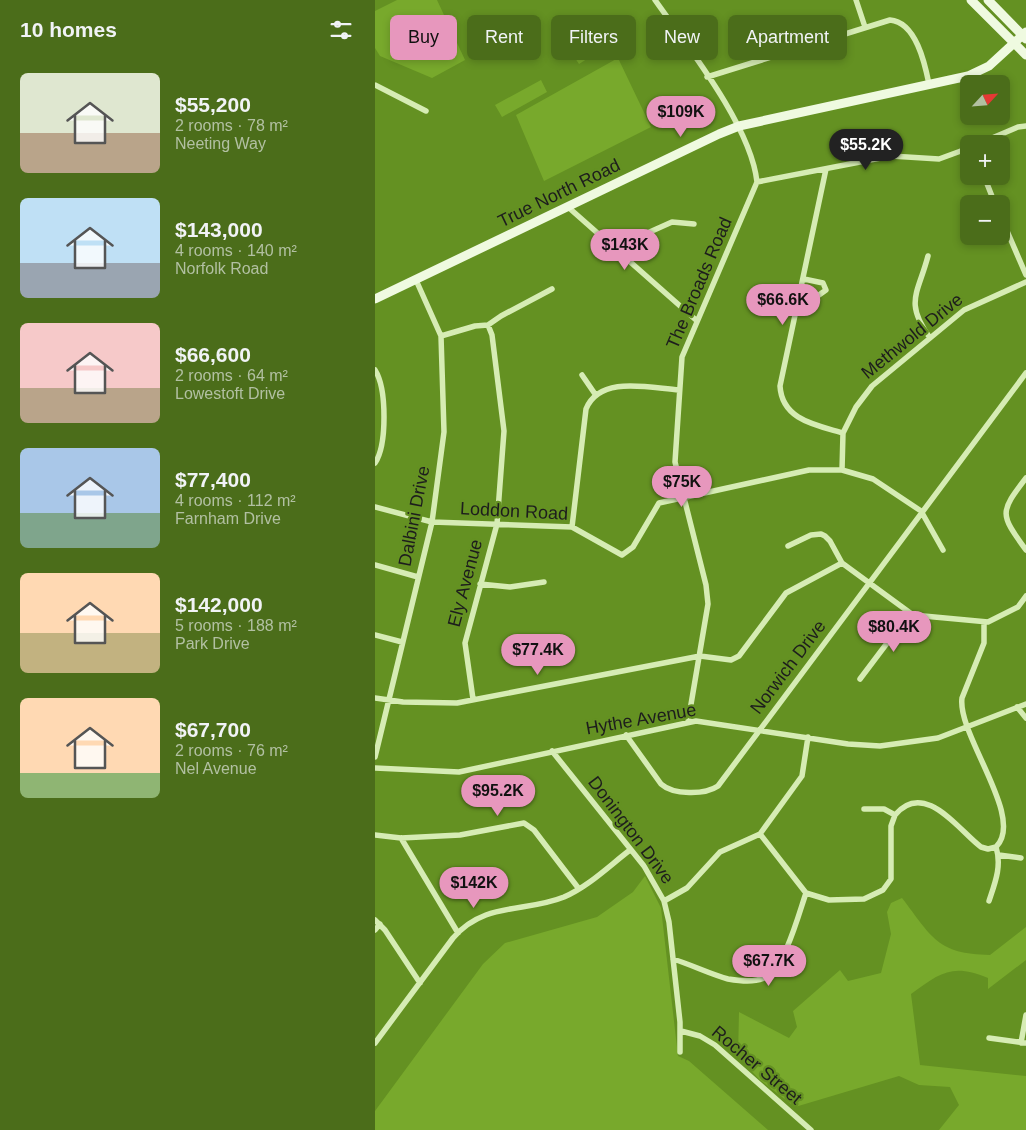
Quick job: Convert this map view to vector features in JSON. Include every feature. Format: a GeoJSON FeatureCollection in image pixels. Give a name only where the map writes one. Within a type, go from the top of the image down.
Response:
{"type":"FeatureCollection","features":[{"type":"Feature","properties":{"kind":"main road"},"geometry":{"type":"LineString","coordinates":[[971,0],[1026,55]]}},
{"type":"Feature","properties":{"kind":"main road"},"geometry":{"type":"LineString","coordinates":[[988,0],[1025,35]]}},
{"type":"Feature","properties":{"kind":"main road","name":"True North Road"},"geometry":{"type":"LineString","coordinates":[[375,299],[739,126],[929,84],[979,71],[1025,35]]}},
{"type":"Feature","properties":{"kind":"street"},"geometry":{"type":"LineString","coordinates":[[655,0],[739,126],[755,170],[757,182],[891,156],[939,159],[960,151]]}},
{"type":"Feature","properties":{"kind":"street"},"geometry":{"type":"LineString","coordinates":[[856,0],[865,27]]}},
{"type":"Feature","properties":{"kind":"street"},"geometry":{"type":"LineString","coordinates":[[707,77],[890,20],[898,22],[903,26],[921,49],[929,84]]}},
{"type":"Feature","properties":{"kind":"street"},"geometry":{"type":"LineString","coordinates":[[375,86],[426,111]]}},
{"type":"Feature","properties":{"kind":"street"},"geometry":{"type":"LineString","coordinates":[[998,135],[1014,128],[1026,126]]}},
{"type":"Feature","properties":{"kind":"street"},"geometry":{"type":"LineString","coordinates":[[827,169],[779,386],[783,402],[797,418],[843,433]]}},
{"type":"Feature","properties":{"kind":"street","name":"The Broads Road"},"geometry":{"type":"LineString","coordinates":[[688,722],[700,656],[708,595],[675,455],[682,357],[696,320],[757,182]]}},
{"type":"Feature","properties":{"kind":"street"},"geometry":{"type":"LineString","coordinates":[[568,207],[696,320]]}},
{"type":"Feature","properties":{"kind":"street"},"geometry":{"type":"LineString","coordinates":[[614,248],[672,222],[694,224]]}},
{"type":"Feature","properties":{"kind":"street"},"geometry":{"type":"LineString","coordinates":[[1010,238],[1026,275]]}},
{"type":"Feature","properties":{"kind":"street"},"geometry":{"type":"LineString","coordinates":[[928,256],[914,304],[918,321],[930,338]]}},
{"type":"Feature","properties":{"kind":"street"},"geometry":{"type":"LineString","coordinates":[[801,292],[819,295],[826,290],[823,283],[804,279]]}},
{"type":"Feature","properties":{"kind":"street","name":"Dalbini Drive"},"geometry":{"type":"LineString","coordinates":[[375,757],[387,700],[432,522],[445,420],[441,336],[416,280]]}},
{"type":"Feature","properties":{"kind":"street","name":"Methwold Drive"},"geometry":{"type":"LineString","coordinates":[[842,470],[843,433],[856,408],[872,386],[970,306],[1026,282]]}},
{"type":"Feature","properties":{"kind":"street"},"geometry":{"type":"LineString","coordinates":[[441,336],[475,326],[488,325],[552,289]]}},
{"type":"Feature","properties":{"kind":"street","name":"Ely Avenue"},"geometry":{"type":"LineString","coordinates":[[473,699],[465,643],[497,524],[503,419],[488,325]]}},
{"type":"Feature","properties":{"kind":"street"},"geometry":{"type":"LineString","coordinates":[[375,370],[382,386],[383,403],[381,450],[375,463]]}},
{"type":"Feature","properties":{"kind":"street","name":"Norwich Drive"},"geometry":{"type":"LineString","coordinates":[[626,735],[665,787],[672,790],[705,792],[719,785],[921,511],[1026,373]]}},
{"type":"Feature","properties":{"kind":"street"},"geometry":{"type":"LineString","coordinates":[[582,375],[595,394]]}},
{"type":"Feature","properties":{"kind":"street"},"geometry":{"type":"LineString","coordinates":[[572,527],[586,410],[595,394],[606,389],[624,387],[679,390]]}},
{"type":"Feature","properties":{"kind":"street","name":"Loddon Road"},"geometry":{"type":"LineString","coordinates":[[375,507],[432,522],[572,527],[617,554],[627,554],[633,547],[656,506],[684,497],[809,470],[842,470],[873,478],[921,511],[943,550]]}},
{"type":"Feature","properties":{"kind":"street"},"geometry":{"type":"LineString","coordinates":[[1026,478],[1009,501],[1005,512],[1007,522],[1026,550]]}},
{"type":"Feature","properties":{"kind":"street"},"geometry":{"type":"LineString","coordinates":[[788,546],[811,535],[821,534],[830,541],[842,563],[909,614],[985,622],[992,621],[1015,609],[1026,596]]}},
{"type":"Feature","properties":{"kind":"street"},"geometry":{"type":"LineString","coordinates":[[375,698],[441,704],[700,656],[731,660],[737,657],[786,593],[842,563]]}},
{"type":"Feature","properties":{"kind":"street"},"geometry":{"type":"LineString","coordinates":[[375,565],[418,577]]}},
{"type":"Feature","properties":{"kind":"street"},"geometry":{"type":"LineString","coordinates":[[480,584],[510,587],[544,582]]}},
{"type":"Feature","properties":{"kind":"street"},"geometry":{"type":"LineString","coordinates":[[860,680],[909,614]]}},
{"type":"Feature","properties":{"kind":"street"},"geometry":{"type":"LineString","coordinates":[[985,622],[984,643],[962,698],[963,711],[1006,801]]}},
{"type":"Feature","properties":{"kind":"street"},"geometry":{"type":"LineString","coordinates":[[375,635],[402,642]]}},
{"type":"Feature","properties":{"kind":"street","name":"Hythe Avenue"},"geometry":{"type":"LineString","coordinates":[[375,768],[451,772],[688,722],[716,723],[809,738],[880,746],[938,738],[1026,704]]}},
{"type":"Feature","properties":{"kind":"street"},"geometry":{"type":"LineString","coordinates":[[1017,707],[1026,718]]}},
{"type":"Feature","properties":{"kind":"street"},"geometry":{"type":"LineString","coordinates":[[664,901],[687,888],[720,852],[760,834],[801,776],[809,738]]}},
{"type":"Feature","properties":{"kind":"street","name":"Donington Drive"},"geometry":{"type":"LineString","coordinates":[[552,751],[651,876],[664,901],[669,922],[681,1031],[680,1052]]}},
{"type":"Feature","properties":{"kind":"street"},"geometry":{"type":"LineString","coordinates":[[760,834],[806,894],[829,900],[851,900],[864,899],[883,890],[891,879],[891,826],[895,815],[907,806],[928,806],[949,816],[981,847],[991,849],[997,847],[1004,840],[1009,816]]}},
{"type":"Feature","properties":{"kind":"street"},"geometry":{"type":"LineString","coordinates":[[864,809],[885,809],[895,815]]}},
{"type":"Feature","properties":{"kind":"street"},"geometry":{"type":"LineString","coordinates":[[375,835],[401,838],[469,834],[524,823],[535,830],[579,890]]}},
{"type":"Feature","properties":{"kind":"street"},"geometry":{"type":"LineString","coordinates":[[401,838],[458,933]]}},
{"type":"Feature","properties":{"kind":"street"},"geometry":{"type":"LineString","coordinates":[[989,901],[999,869],[997,847]]}},
{"type":"Feature","properties":{"kind":"street"},"geometry":{"type":"LineString","coordinates":[[375,1043],[458,933],[488,913],[555,900],[579,890],[630,850]]}},
{"type":"Feature","properties":{"kind":"street"},"geometry":{"type":"LineString","coordinates":[[999,855],[1021,858]]}},
{"type":"Feature","properties":{"kind":"street"},"geometry":{"type":"LineString","coordinates":[[673,959],[735,980],[752,981],[768,976],[774,971],[784,952],[806,894]]}},
{"type":"Feature","properties":{"kind":"street"},"geometry":{"type":"LineString","coordinates":[[377,922],[420,983]]}},
{"type":"Feature","properties":{"kind":"street"},"geometry":{"type":"LineString","coordinates":[[375,930],[377,922]]}},
{"type":"Feature","properties":{"kind":"street"},"geometry":{"type":"LineString","coordinates":[[989,1038],[1023,1043],[1026,1015]]}},
{"type":"Feature","properties":{"kind":"street","name":"Rocher Street"},"geometry":{"type":"LineString","coordinates":[[681,1031],[700,1036],[715,1045],[811,1130]]}},
{"type":"Feature","properties":{"kind":"green space"},"geometry":{"type":"Polygon","coordinates":[[[397,0],[437,0],[444,15],[390,15],[390,60],[457,60],[457,43],[465,60],[432,78],[380,56],[375,48],[375,11],[397,0]]]}},
{"type":"Feature","properties":{"kind":"green space"},"geometry":{"type":"Polygon","coordinates":[[[576,60],[585,60],[579,64],[576,60]]]}},
{"type":"Feature","properties":{"kind":"green space"},"geometry":{"type":"Polygon","coordinates":[[[614,60],[619,60],[651,127],[544,181],[516,115],[614,60]]]}},
{"type":"Feature","properties":{"kind":"green space"},"geometry":{"type":"Polygon","coordinates":[[[541,80],[547,92],[502,117],[495,105],[541,80]]]}},
{"type":"Feature","properties":{"kind":"green space"},"geometry":{"type":"Polygon","coordinates":[[[645,876],[661,908],[678,1056],[689,1061],[768,1130],[375,1130],[375,1111],[483,964],[505,943],[597,917],[633,892],[645,876]]]}},
{"type":"Feature","properties":{"kind":"green space"},"geometry":{"type":"Polygon","coordinates":[[[902,898],[937,941],[958,951],[990,955],[1026,927],[1026,960],[988,989],[988,978],[965,971],[955,971],[939,976],[911,994],[920,1065],[1026,1076],[1026,1130],[939,1130],[959,1105],[950,1087],[919,1085],[899,1076],[795,1107],[760,1080],[738,1057],[739,1012],[789,1038],[797,1027],[793,1011],[840,970],[848,981],[881,973],[891,934],[887,912],[891,903],[902,898]]]}}]}
